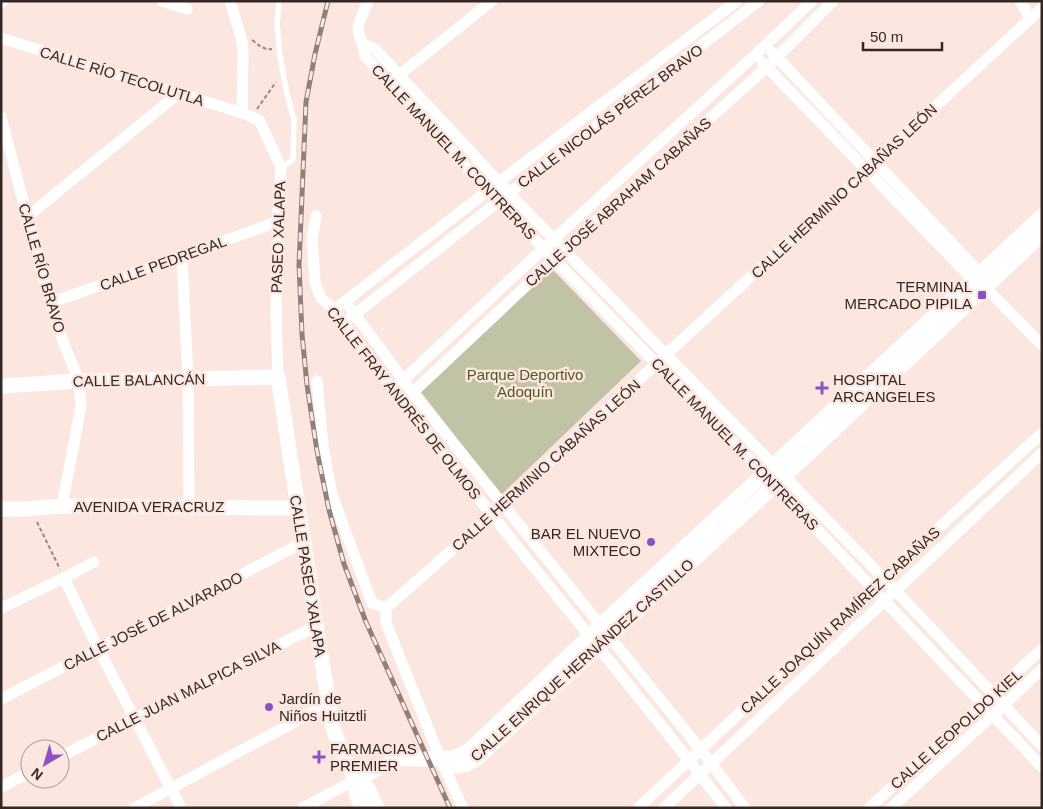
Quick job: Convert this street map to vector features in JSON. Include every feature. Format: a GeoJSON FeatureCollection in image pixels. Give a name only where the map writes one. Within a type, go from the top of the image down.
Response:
{"type":"FeatureCollection","features":[{"type":"Feature","properties":{"kind":"main road","name":"CALLE ENRIQUE HERNÁNDEZ CASTILLO"},"geometry":{"type":"LineString","coordinates":[[355,776],[402,758],[441,761],[460,756],[474,746],[599,636],[774,475],[979,280],[1042,216]]}},
{"type":"Feature","properties":{"kind":"main road","name":"CALLE ENRIQUE HERNÁNDEZ CASTILLO"},"geometry":{"type":"LineString","coordinates":[[979,280],[1042,234]]}},
{"type":"Feature","properties":{"kind":"main road","name":"CALLE BALANCÁN"},"geometry":{"type":"LineString","coordinates":[[1,386],[79,381],[278,377]]}},
{"type":"Feature","properties":{"kind":"main road","name":"CALLE PASEO XALAPA"},"geometry":{"type":"LineString","coordinates":[[278,377],[333,728],[355,776],[368,789],[376,808]]}},
{"type":"Feature","properties":{"kind":"main road","name":"AVENIDA VERACRUZ"},"geometry":{"type":"LineString","coordinates":[[1,509],[62,506],[298,508]]}},
{"type":"Feature","properties":{"kind":"main road","name":"CALLE PASEO XALAPA"},"geometry":{"type":"LineString","coordinates":[[355,776],[356,796],[362,808]]}},
{"type":"Feature","properties":{"kind":"street"},"geometry":{"type":"LineString","coordinates":[[162,1],[187,9]]}},
{"type":"Feature","properties":{"kind":"street"},"geometry":{"type":"LineString","coordinates":[[230,1],[242,41],[242,113]]}},
{"type":"Feature","properties":{"kind":"street"},"geometry":{"type":"LineString","coordinates":[[363,44],[358,28],[368,1]]}},
{"type":"Feature","properties":{"kind":"street"},"geometry":{"type":"LineString","coordinates":[[389,83],[492,1]]}},
{"type":"Feature","properties":{"kind":"street","name":"CALLE NICOLÁS PÉREZ BRAVO"},"geometry":{"type":"LineString","coordinates":[[334,310],[488,190],[737,1]]}},
{"type":"Feature","properties":{"kind":"street","name":"CALLE NICOLÁS PÉREZ BRAVO"},"geometry":{"type":"LineString","coordinates":[[343,323],[759,1]]}},
{"type":"Feature","properties":{"kind":"street","name":"CALLE JOSÉ ABRAHAM CABAÑAS"},"geometry":{"type":"LineString","coordinates":[[393,390],[554,238],[812,1]]}},
{"type":"Feature","properties":{"kind":"street","name":"CALLE JOSÉ ABRAHAM CABAÑAS"},"geometry":{"type":"LineString","coordinates":[[402,402],[565,249],[767,67],[833,1]]}},
{"type":"Feature","properties":{"kind":"street"},"geometry":{"type":"LineString","coordinates":[[1020,1],[1030,18]]}},
{"type":"Feature","properties":{"kind":"street","name":"CALLE HERMINIO CABAÑAS LEÓN"},"geometry":{"type":"LineString","coordinates":[[386,608],[503,505],[1042,8]]}},
{"type":"Feature","properties":{"kind":"street","name":"CALLE RÍO TECOLUTLA"},"geometry":{"type":"LineString","coordinates":[[1,38],[242,113]]}},
{"type":"Feature","properties":{"kind":"street","name":"CALLE MANUEL M. CONTRERAS"},"geometry":{"type":"LineString","coordinates":[[1042,746],[884,578],[774,475],[657,364],[498,202],[364,56],[363,44],[375,49],[400,74],[499,182],[667,354],[774,475],[873,588],[1042,767]]}},
{"type":"Feature","properties":{"kind":"street"},"geometry":{"type":"LineString","coordinates":[[766,45],[875,162],[979,280]]}},
{"type":"Feature","properties":{"kind":"street"},"geometry":{"type":"LineString","coordinates":[[755,55],[866,170],[979,280],[1042,345]]}},
{"type":"Feature","properties":{"kind":"street"},"geometry":{"type":"LineString","coordinates":[[28,216],[179,93]]}},
{"type":"Feature","properties":{"kind":"street","name":"PASEO XALAPA"},"geometry":{"type":"LineString","coordinates":[[242,113],[259,120],[281,167],[277,222],[276,317],[278,377]]}},
{"type":"Feature","properties":{"kind":"street","name":"CALLE RÍO BRAVO"},"geometry":{"type":"LineString","coordinates":[[1,117],[5,149],[28,216],[50,303],[79,381],[81,406],[62,506]]}},
{"type":"Feature","properties":{"kind":"street","name":"CALLE FRAY ANDRÉS DE OLMOS"},"geometry":{"type":"LineString","coordinates":[[316,216],[312,240],[315,282],[321,298],[334,310],[402,402],[492,515],[701,750],[745,808]]}},
{"type":"Feature","properties":{"kind":"street","name":"CALLE PEDREGAL"},"geometry":{"type":"LineString","coordinates":[[50,303],[277,222]]}},
{"type":"Feature","properties":{"kind":"street"},"geometry":{"type":"LineString","coordinates":[[182,256],[188,380],[189,506]]}},
{"type":"Feature","properties":{"kind":"street","name":"CALLE FRAY ANDRÉS DE OLMOS"},"geometry":{"type":"LineString","coordinates":[[345,301],[413,393],[503,505],[726,808]]}},
{"type":"Feature","properties":{"kind":"street"},"geometry":{"type":"LineString","coordinates":[[317,381],[322,446],[332,495],[372,603],[386,608],[386,623],[441,761],[463,808]]}},
{"type":"Feature","properties":{"kind":"street","name":"CALLE JOAQUÍN RAMÍREZ CABAÑAS"},"geometry":{"type":"LineString","coordinates":[[638,808],[1042,433]]}},
{"type":"Feature","properties":{"kind":"street","name":"CALLE JOAQUÍN RAMÍREZ CABAÑAS"},"geometry":{"type":"LineString","coordinates":[[664,808],[1042,453]]}},
{"type":"Feature","properties":{"kind":"street"},"geometry":{"type":"LineString","coordinates":[[1014,459],[1024,470]]}},
{"type":"Feature","properties":{"kind":"street"},"geometry":{"type":"LineString","coordinates":[[948,519],[959,531]]}},
{"type":"Feature","properties":{"kind":"street","name":"CALLE JOSÉ DE ALVARADO"},"geometry":{"type":"LineString","coordinates":[[1,699],[304,542]]}},
{"type":"Feature","properties":{"kind":"street"},"geometry":{"type":"LineString","coordinates":[[1,608],[94,562]]}},
{"type":"Feature","properties":{"kind":"street"},"geometry":{"type":"LineString","coordinates":[[64,578],[181,808]]}},
{"type":"Feature","properties":{"kind":"street","name":"CALLE JUAN MALPICA SILVA"},"geometry":{"type":"LineString","coordinates":[[70,752],[316,626]]}},
{"type":"Feature","properties":{"kind":"street","name":"CALLE LEOPOLDO KIEL"},"geometry":{"type":"LineString","coordinates":[[869,808],[1042,649]]}},
{"type":"Feature","properties":{"kind":"street"},"geometry":{"type":"LineString","coordinates":[[805,652],[817,664]]}},
{"type":"Feature","properties":{"kind":"street","name":"CALLE LEOPOLDO KIEL"},"geometry":{"type":"LineString","coordinates":[[891,808],[1042,669]]}},
{"type":"Feature","properties":{"kind":"street"},"geometry":{"type":"LineString","coordinates":[[765,690],[777,702]]}},
{"type":"Feature","properties":{"kind":"street"},"geometry":{"type":"LineString","coordinates":[[134,808],[328,704]]}},
{"type":"Feature","properties":{"kind":"street"},"geometry":{"type":"LineString","coordinates":[[304,808],[355,776]]}},
{"type":"Feature","properties":{"kind":"street"},"geometry":{"type":"LineString","coordinates":[[1,787],[20,777]]}},
{"type":"Feature","properties":{"kind":"lane"},"geometry":{"type":"LineString","coordinates":[[280,1],[277,24],[280,57],[286,94],[294,120],[293,159],[281,167]]}},
{"type":"Feature","properties":{"kind":"path"},"geometry":{"type":"LineString","coordinates":[[254,41],[267,50],[277,49]]}},
{"type":"Feature","properties":{"kind":"path"},"geometry":{"type":"LineString","coordinates":[[256,111],[276,80]]}},
{"type":"Feature","properties":{"kind":"path"},"geometry":{"type":"LineString","coordinates":[[37,522],[64,578]]}},
{"type":"Feature","properties":{"kind":"green space","name":"Parque Deportivo Adoquín"},"geometry":{"type":"Polygon","coordinates":[[[552,269],[641,361],[501,495],[421,392],[552,269]]]}},
{"type":"Feature","properties":{"kind":"railway"},"geometry":{"type":"LineString","coordinates":[[328,1],[306,102],[299,265],[302,334],[307,385],[317,451],[329,510],[344,564],[366,622],[450,808]]}},
{"type":"Feature","properties":{"kind":"place","name":"TERMINAL MERCADO PIPILA"},"geometry":{"type":"Point","coordinates":[982,295]}},
{"type":"Feature","properties":{"kind":"place","name":"HOSPITAL ARCANGELES"},"geometry":{"type":"Point","coordinates":[822,388]}},
{"type":"Feature","properties":{"kind":"place","name":"BAR EL NUEVO MIXTECO"},"geometry":{"type":"Point","coordinates":[651,542]}},
{"type":"Feature","properties":{"kind":"place","name":"Jardín de Niños Huitztli"},"geometry":{"type":"Point","coordinates":[269,707]}},
{"type":"Feature","properties":{"kind":"place","name":"FARMACIAS PREMIER"},"geometry":{"type":"Point","coordinates":[319,757]}}]}
